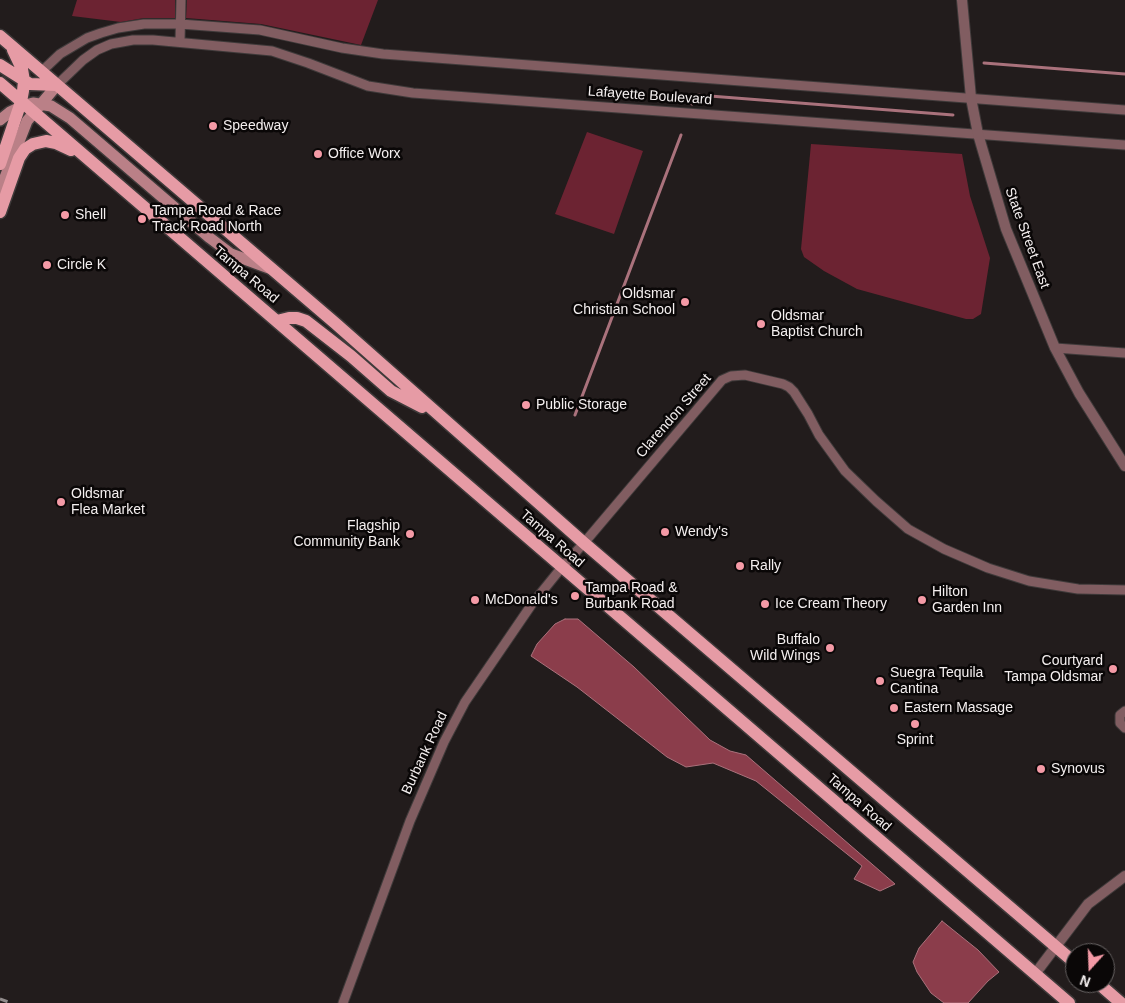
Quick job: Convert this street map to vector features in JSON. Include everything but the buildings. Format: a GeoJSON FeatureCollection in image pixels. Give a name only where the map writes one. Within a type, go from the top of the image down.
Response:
{"type":"FeatureCollection","features":[{"type":"Feature","properties":{"kind":"main road","name":"Tampa Road"},"geometry":{"type":"LineString","coordinates":[[0,36],[270,268],[584,543],[1065,954]]}},
{"type":"Feature","properties":{"kind":"main road"},"geometry":{"type":"LineString","coordinates":[[0,190],[22,131],[26,98],[22,69],[11,46]]}},
{"type":"Feature","properties":{"kind":"main road"},"geometry":{"type":"LineString","coordinates":[[0,65],[26,98]]}},
{"type":"Feature","properties":{"kind":"main road"},"geometry":{"type":"LineString","coordinates":[[0,164],[26,98],[42,72]]}},
{"type":"Feature","properties":{"kind":"main road"},"geometry":{"type":"LineString","coordinates":[[0,83],[26,98],[51,106],[70,118],[231,254],[270,268]]}},
{"type":"Feature","properties":{"kind":"main road"},"geometry":{"type":"LineString","coordinates":[[26,98],[57,85]]}},
{"type":"Feature","properties":{"kind":"main road"},"geometry":{"type":"LineString","coordinates":[[0,118],[26,98],[57,85]]}},
{"type":"Feature","properties":{"kind":"main road","name":"Tampa Road"},"geometry":{"type":"LineString","coordinates":[[26,98],[84,156],[1069,1003]]}},
{"type":"Feature","properties":{"kind":"main road"},"geometry":{"type":"LineString","coordinates":[[0,212],[25,149],[33,144],[46,141],[56,142],[84,156]]}},
{"type":"Feature","properties":{"kind":"main road"},"geometry":{"type":"LineString","coordinates":[[277,321],[297,318],[306,321],[391,390],[440,416]]}},
{"type":"Feature","properties":{"kind":"main road"},"geometry":{"type":"LineString","coordinates":[[1110,993],[1121,1003]]}},
{"type":"Feature","properties":{"kind":"street"},"geometry":{"type":"LineString","coordinates":[[180,41],[181,0]]}},
{"type":"Feature","properties":{"kind":"street","name":"State Street East"},"geometry":{"type":"LineString","coordinates":[[962,0],[971,98],[978,134],[1006,229],[1054,348],[1079,393],[1125,466]]}},
{"type":"Feature","properties":{"kind":"street","name":"Lafayette Boulevard"},"geometry":{"type":"LineString","coordinates":[[42,72],[60,54],[87,38],[101,33],[144,24],[180,24],[260,30],[342,48],[383,54],[1125,110]]}},
{"type":"Feature","properties":{"kind":"street","name":"Lafayette Boulevard"},"geometry":{"type":"LineString","coordinates":[[57,85],[96,50],[111,44],[133,40],[180,41],[272,51],[368,86],[414,93],[1125,145]]}},
{"type":"Feature","properties":{"kind":"street"},"geometry":{"type":"LineString","coordinates":[[1054,348],[1125,353]]}},
{"type":"Feature","properties":{"kind":"street","name":"Clarendon Street"},"geometry":{"type":"LineString","coordinates":[[584,543],[719,383],[731,376],[745,375],[783,384],[794,392],[819,435],[845,471],[908,529],[944,549],[988,568],[1029,581],[1078,589],[1125,590]]}},
{"type":"Feature","properties":{"kind":"street","name":"Burbank Road"},"geometry":{"type":"LineString","coordinates":[[343,1003],[410,821],[444,742],[465,702],[496,655],[532,604],[584,543]]}},
{"type":"Feature","properties":{"kind":"street"},"geometry":{"type":"LineString","coordinates":[[1125,711],[1120,715],[1120,723],[1125,728]]}},
{"type":"Feature","properties":{"kind":"street"},"geometry":{"type":"LineString","coordinates":[[1035,974],[1088,904],[1125,876]]}},
{"type":"Feature","properties":{"kind":"shaded area"},"geometry":{"type":"Polygon","coordinates":[[[77,0],[175,0],[175,18],[144,18],[121,22],[72,16],[77,0]]]}},
{"type":"Feature","properties":{"kind":"shaded area"},"geometry":{"type":"Polygon","coordinates":[[[187,0],[378,0],[361,45],[261,24],[186,18],[187,0]]]}},
{"type":"Feature","properties":{"kind":"shaded area"},"geometry":{"type":"Polygon","coordinates":[[[587,132],[643,151],[614,234],[555,214],[587,132]]]}},
{"type":"Feature","properties":{"kind":"shaded area"},"geometry":{"type":"Polygon","coordinates":[[[811,144],[962,154],[970,196],[990,258],[981,314],[973,319],[966,319],[857,289],[824,271],[804,257],[801,249],[811,144]]]}},
{"type":"Feature","properties":{"kind":"shaded area"},"geometry":{"type":"Polygon","coordinates":[[[565,619],[578,619],[634,667],[710,740],[730,751],[746,755],[895,884],[880,891],[854,879],[862,866],[756,781],[713,763],[686,767],[667,757],[577,687],[531,656],[537,644],[555,624],[565,619]]]}},
{"type":"Feature","properties":{"kind":"shaded area"},"geometry":{"type":"Polygon","coordinates":[[[942,921],[978,950],[999,972],[968,1003],[944,1003],[931,993],[917,972],[913,962],[919,948],[942,921]]]}},
{"type":"Feature","properties":{"kind":"waterway"},"geometry":{"type":"LineString","coordinates":[[984,63],[1125,74]]}},
{"type":"Feature","properties":{"kind":"waterway"},"geometry":{"type":"LineString","coordinates":[[692,104],[697,95],[953,115]]}},
{"type":"Feature","properties":{"kind":"waterway"},"geometry":{"type":"LineString","coordinates":[[575,415],[681,135]]}},
{"type":"Feature","properties":{"kind":"railway"},"geometry":{"type":"LineString","coordinates":[[0,999],[11,1003]]}},
{"type":"Feature","properties":{"kind":"place","name":"Speedway"},"geometry":{"type":"Point","coordinates":[213,126]}},
{"type":"Feature","properties":{"kind":"place","name":"Office Worx"},"geometry":{"type":"Point","coordinates":[318,154]}},
{"type":"Feature","properties":{"kind":"place","name":"Shell"},"geometry":{"type":"Point","coordinates":[65,215]}},
{"type":"Feature","properties":{"kind":"place","name":"Tampa Road & Race Track Road North"},"geometry":{"type":"Point","coordinates":[142,219]}},
{"type":"Feature","properties":{"kind":"place","name":"Circle K"},"geometry":{"type":"Point","coordinates":[47,265]}},
{"type":"Feature","properties":{"kind":"place","name":"Oldsmar Christian School"},"geometry":{"type":"Point","coordinates":[685,302]}},
{"type":"Feature","properties":{"kind":"place","name":"Oldsmar Baptist Church"},"geometry":{"type":"Point","coordinates":[761,324]}},
{"type":"Feature","properties":{"kind":"place","name":"Public Storage"},"geometry":{"type":"Point","coordinates":[526,405]}},
{"type":"Feature","properties":{"kind":"place","name":"Oldsmar Flea Market"},"geometry":{"type":"Point","coordinates":[61,502]}},
{"type":"Feature","properties":{"kind":"place","name":"Wendy's"},"geometry":{"type":"Point","coordinates":[665,532]}},
{"type":"Feature","properties":{"kind":"place","name":"Flagship Community Bank"},"geometry":{"type":"Point","coordinates":[410,534]}},
{"type":"Feature","properties":{"kind":"place","name":"Rally"},"geometry":{"type":"Point","coordinates":[740,566]}},
{"type":"Feature","properties":{"kind":"place","name":"Tampa Road & Burbank Road"},"geometry":{"type":"Point","coordinates":[575,596]}},
{"type":"Feature","properties":{"kind":"place","name":"McDonald's"},"geometry":{"type":"Point","coordinates":[475,600]}},
{"type":"Feature","properties":{"kind":"place","name":"Hilton Garden Inn"},"geometry":{"type":"Point","coordinates":[922,600]}},
{"type":"Feature","properties":{"kind":"place","name":"Ice Cream Theory"},"geometry":{"type":"Point","coordinates":[765,604]}},
{"type":"Feature","properties":{"kind":"place","name":"Buffalo Wild Wings"},"geometry":{"type":"Point","coordinates":[830,648]}},
{"type":"Feature","properties":{"kind":"place","name":"Courtyard Tampa Oldsmar"},"geometry":{"type":"Point","coordinates":[1113,669]}},
{"type":"Feature","properties":{"kind":"place","name":"Suegra Tequila Cantina"},"geometry":{"type":"Point","coordinates":[880,681]}},
{"type":"Feature","properties":{"kind":"place","name":"Eastern Massage"},"geometry":{"type":"Point","coordinates":[894,708]}},
{"type":"Feature","properties":{"kind":"place","name":"Sprint"},"geometry":{"type":"Point","coordinates":[915,724]}},
{"type":"Feature","properties":{"kind":"place","name":"Synovus"},"geometry":{"type":"Point","coordinates":[1041,769]}}]}
